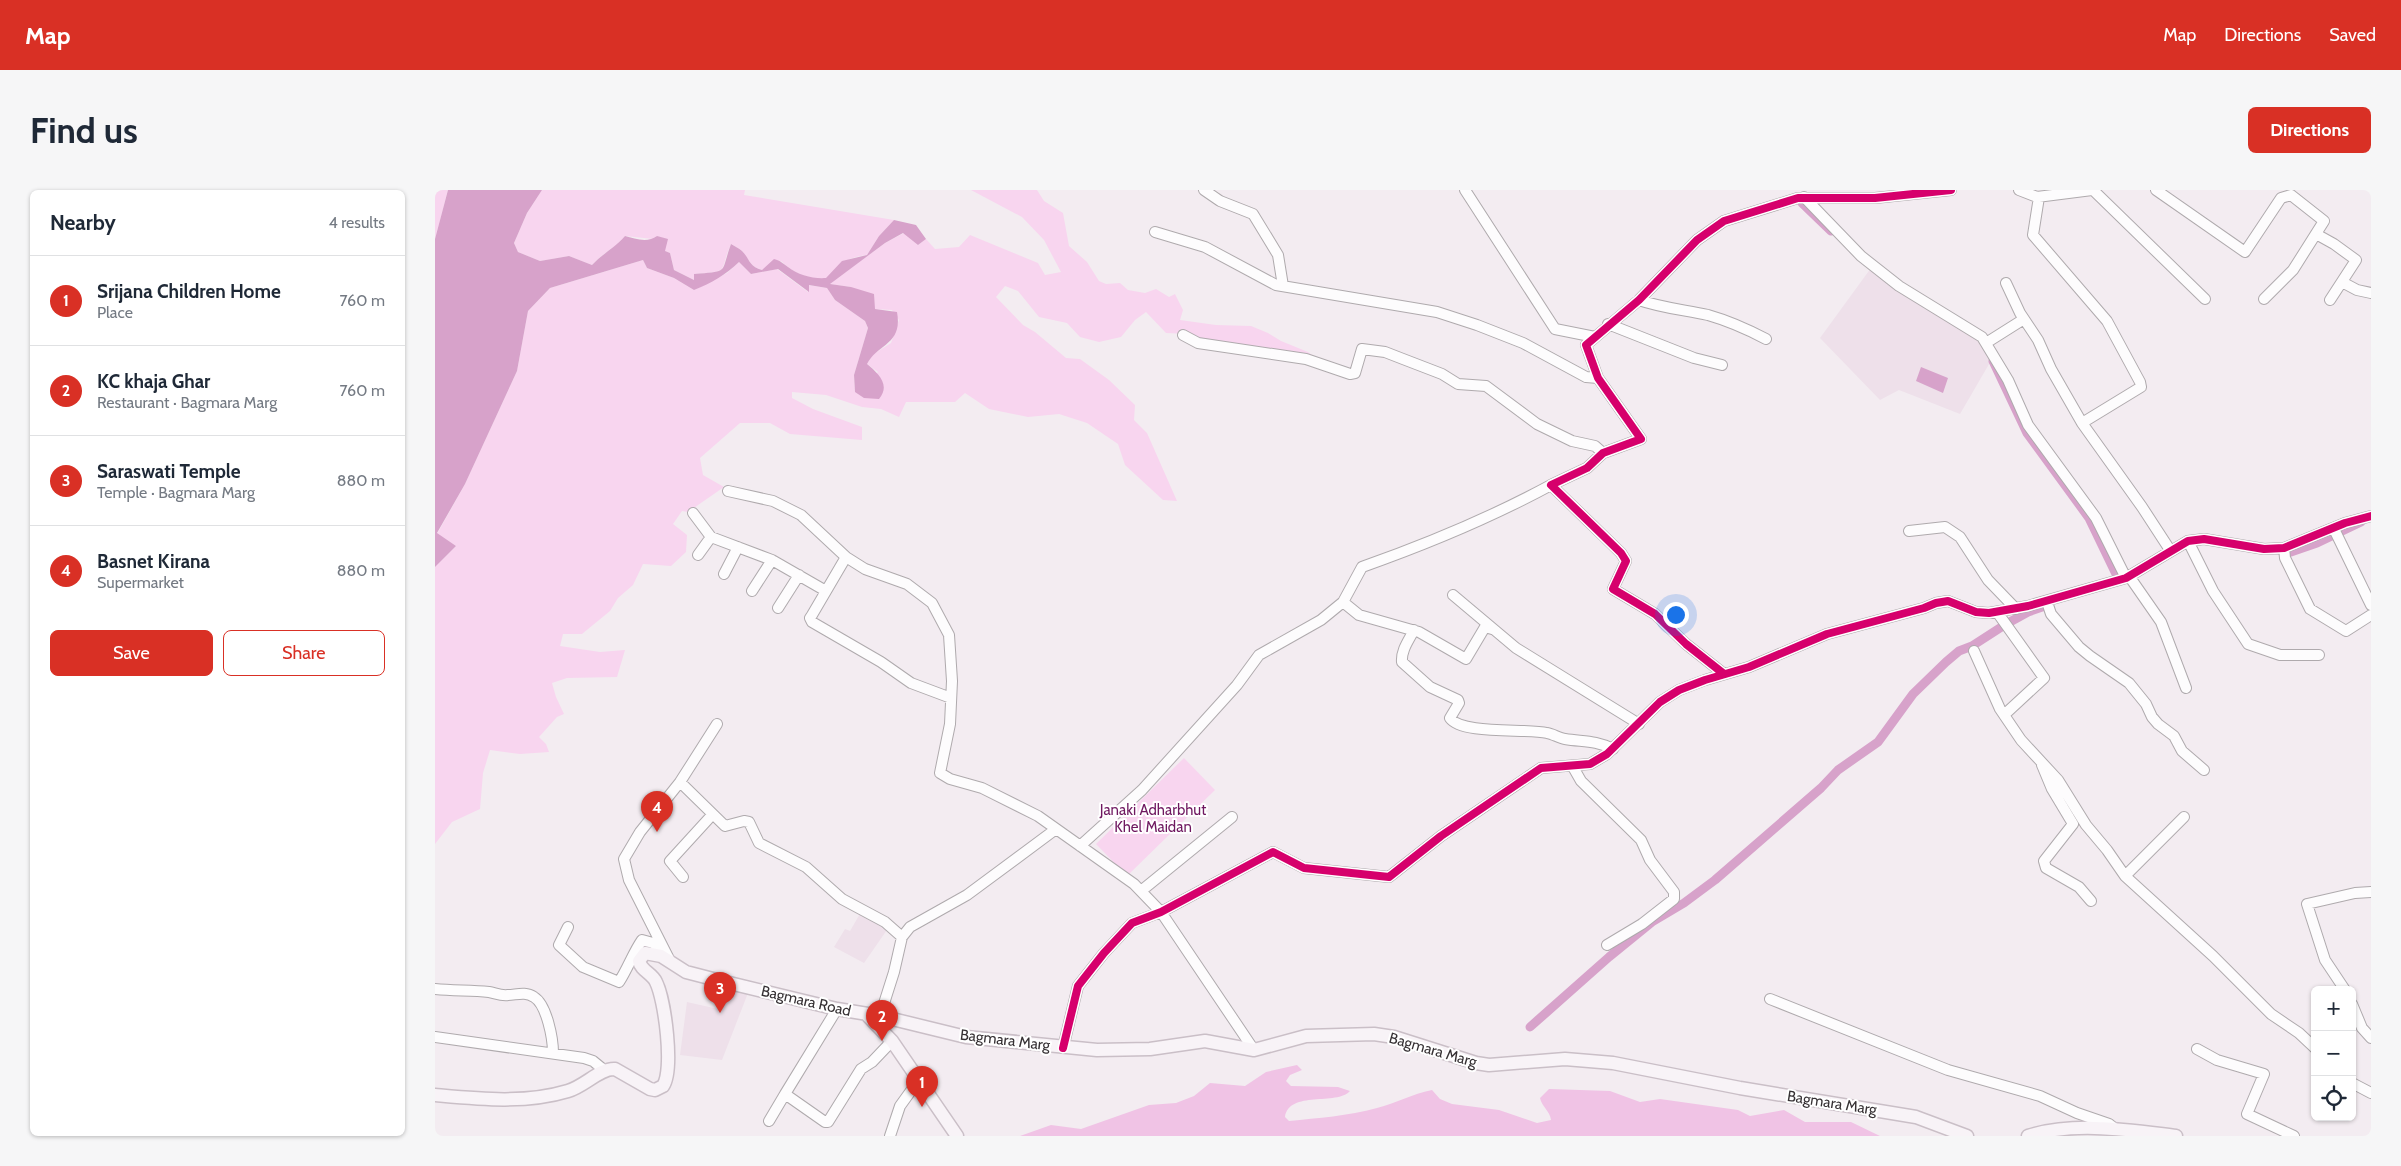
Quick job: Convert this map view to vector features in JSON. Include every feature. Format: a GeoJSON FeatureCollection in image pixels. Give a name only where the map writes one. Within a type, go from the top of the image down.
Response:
{"type":"FeatureCollection","features":[{"type":"Feature","properties":{"kind":"main road"},"geometry":{"type":"LineString","coordinates":[[435,1095],[476,1099],[532,1099],[569,1091],[591,1081],[604,1070],[615,1069],[650,1089],[655,1090],[663,1086],[667,1080],[667,1048],[661,994],[656,980],[640,966],[639,961],[645,953],[652,953],[670,961]]}},
{"type":"Feature","properties":{"kind":"main road","name":"Bagmara Road"},"geometry":{"type":"LineString","coordinates":[[670,961],[686,972],[837,1009],[873,1015]]}},
{"type":"Feature","properties":{"kind":"main road"},"geometry":{"type":"LineString","coordinates":[[873,1015],[957,1136]]}},
{"type":"Feature","properties":{"kind":"main road","name":"Bagmara Marg"},"geometry":{"type":"LineString","coordinates":[[873,1015],[966,1037],[1097,1050],[1150,1050],[1205,1041],[1254,1050],[1306,1036],[1374,1034],[1394,1037],[1476,1063],[1489,1065],[1565,1060],[1613,1063],[1740,1088],[1916,1117],[1967,1136]]}},
{"type":"Feature","properties":{"kind":"main road"},"geometry":{"type":"LineString","coordinates":[[2028,1136],[2058,1129],[2114,1129],[2175,1136]]}},
{"type":"Feature","properties":{"kind":"street"},"geometry":{"type":"LineString","coordinates":[[1204,190],[1220,201],[1253,214],[1278,255],[1283,286]]}},
{"type":"Feature","properties":{"kind":"street"},"geometry":{"type":"LineString","coordinates":[[1465,190],[1555,329],[1595,337]]}},
{"type":"Feature","properties":{"kind":"street"},"geometry":{"type":"LineString","coordinates":[[1788,190],[1801,197],[1861,256],[1891,280],[1982,337],[2008,380],[2028,425],[2097,518],[2127,577],[2161,622],[2186,688]]}},
{"type":"Feature","properties":{"kind":"street"},"geometry":{"type":"LineString","coordinates":[[1080,846],[1142,790],[1237,685],[1259,655],[1321,620],[1343,602],[1362,567],[1475,523],[1587,468],[1603,453],[1641,440],[1598,378],[1586,345],[1608,324],[1639,300],[1697,240],[1724,221],[1801,197],[1951,190]]}},
{"type":"Feature","properties":{"kind":"street"},"geometry":{"type":"LineString","coordinates":[[2019,190],[2039,197],[2092,190],[2205,298]]}},
{"type":"Feature","properties":{"kind":"street"},"geometry":{"type":"LineString","coordinates":[[2155,190],[2245,252],[2281,198],[2288,193],[2324,221],[2293,270],[2264,299]]}},
{"type":"Feature","properties":{"kind":"street"},"geometry":{"type":"LineString","coordinates":[[2039,197],[2033,235],[2107,321],[2141,387],[2082,424]]}},
{"type":"Feature","properties":{"kind":"street"},"geometry":{"type":"LineString","coordinates":[[1155,232],[1205,247],[1277,285],[1437,312],[1523,343],[1586,377],[1598,378]]}},
{"type":"Feature","properties":{"kind":"street"},"geometry":{"type":"LineString","coordinates":[[2316,234],[2356,260],[2330,300]]}},
{"type":"Feature","properties":{"kind":"street"},"geometry":{"type":"LineString","coordinates":[[2342,282],[2357,290],[2371,293]]}},
{"type":"Feature","properties":{"kind":"street"},"geometry":{"type":"LineString","coordinates":[[2005,283],[2024,319],[2038,340],[2051,369],[2082,424],[2142,506],[2170,550]]}},
{"type":"Feature","properties":{"kind":"street"},"geometry":{"type":"LineString","coordinates":[[1639,300],[1743,326],[1766,339]]}},
{"type":"Feature","properties":{"kind":"street"},"geometry":{"type":"LineString","coordinates":[[1986,343],[2024,319]]}},
{"type":"Feature","properties":{"kind":"street"},"geometry":{"type":"LineString","coordinates":[[1608,324],[1694,358],[1722,365]]}},
{"type":"Feature","properties":{"kind":"street"},"geometry":{"type":"LineString","coordinates":[[1183,335],[1198,343],[1306,359],[1350,374],[1355,374],[1362,349],[1385,352],[1442,374],[1458,384],[1485,386],[1537,424],[1573,441],[1595,446],[1603,453]]}},
{"type":"Feature","properties":{"kind":"street"},"geometry":{"type":"LineString","coordinates":[[1551,485],[1626,561],[1613,589],[1655,614],[1686,644],[1724,674]]}},
{"type":"Feature","properties":{"kind":"street"},"geometry":{"type":"LineString","coordinates":[[728,491],[773,501],[801,515],[845,557],[865,569],[907,584],[932,603],[949,635],[951,698],[941,773],[950,779],[982,788],[1038,816],[1141,891],[1161,912],[1254,1050]]}},
{"type":"Feature","properties":{"kind":"street"},"geometry":{"type":"LineString","coordinates":[[693,513],[711,537],[772,560],[826,592]]}},
{"type":"Feature","properties":{"kind":"street"},"geometry":{"type":"LineString","coordinates":[[1063,1048],[1077,986],[1104,953],[1133,923],[1161,912],[1273,852],[1303,868],[1389,877],[1441,836],[1541,768],[1573,767],[1590,764],[1613,749],[1660,702],[1679,690],[1749,666],[1827,634],[1948,601],[1976,612],[1997,612],[2016,609],[2047,602],[2127,577],[2187,541],[2205,539],[2264,549],[2284,548],[2335,532],[2371,516]]}},
{"type":"Feature","properties":{"kind":"street"},"geometry":{"type":"LineString","coordinates":[[1909,531],[1945,527],[1960,537],[1988,580],[2016,609]]}},
{"type":"Feature","properties":{"kind":"street"},"geometry":{"type":"LineString","coordinates":[[2335,532],[2371,605]]}},
{"type":"Feature","properties":{"kind":"street"},"geometry":{"type":"LineString","coordinates":[[698,555],[711,537]]}},
{"type":"Feature","properties":{"kind":"street"},"geometry":{"type":"LineString","coordinates":[[2187,541],[2213,591],[2248,644],[2280,654],[2319,656]]}},
{"type":"Feature","properties":{"kind":"street"},"geometry":{"type":"LineString","coordinates":[[725,574],[738,547]]}},
{"type":"Feature","properties":{"kind":"street"},"geometry":{"type":"LineString","coordinates":[[2284,548],[2285,558],[2310,609],[2346,631],[2371,616]]}},
{"type":"Feature","properties":{"kind":"street"},"geometry":{"type":"LineString","coordinates":[[845,557],[810,618],[813,622],[874,657],[911,683],[951,698]]}},
{"type":"Feature","properties":{"kind":"street"},"geometry":{"type":"LineString","coordinates":[[752,591],[772,560]]}},
{"type":"Feature","properties":{"kind":"street"},"geometry":{"type":"LineString","coordinates":[[778,608],[799,575]]}},
{"type":"Feature","properties":{"kind":"street"},"geometry":{"type":"LineString","coordinates":[[1453,595],[1516,648],[1639,724]]}},
{"type":"Feature","properties":{"kind":"street"},"geometry":{"type":"LineString","coordinates":[[1343,602],[1359,614],[1414,630],[1466,659],[1485,627],[1492,629]]}},
{"type":"Feature","properties":{"kind":"street"},"geometry":{"type":"LineString","coordinates":[[2047,602],[2051,614],[2079,647],[2129,683],[2146,704],[2151,717],[2157,724],[2174,736],[2182,750],[2204,770]]}},
{"type":"Feature","properties":{"kind":"street"},"geometry":{"type":"LineString","coordinates":[[1997,612],[2044,678],[2004,715]]}},
{"type":"Feature","properties":{"kind":"street"},"geometry":{"type":"LineString","coordinates":[[1414,630],[1401,656],[1402,662],[1430,687],[1459,700],[1450,718],[1453,722],[1468,727],[1547,733],[1563,739],[1598,742],[1613,749]]}},
{"type":"Feature","properties":{"kind":"street"},"geometry":{"type":"LineString","coordinates":[[1974,651],[2004,715],[2021,740],[2058,780],[2086,825],[2125,876],[2213,956],[2271,1014],[2299,1033],[2311,1044]]}},
{"type":"Feature","properties":{"kind":"street"},"geometry":{"type":"LineString","coordinates":[[670,961],[629,880],[624,859],[640,832],[681,782],[717,724]]}},
{"type":"Feature","properties":{"kind":"street"},"geometry":{"type":"LineString","coordinates":[[2041,761],[2048,782],[2073,824],[2044,861],[2046,868],[2079,887],[2091,901]]}},
{"type":"Feature","properties":{"kind":"street"},"geometry":{"type":"LineString","coordinates":[[1573,767],[1581,781],[1641,840],[1649,860],[1675,892],[1674,898],[1642,924],[1607,945]]}},
{"type":"Feature","properties":{"kind":"street"},"geometry":{"type":"LineString","coordinates":[[681,782],[725,826],[744,821],[749,822],[759,843],[806,867],[842,899],[885,922],[902,937]]}},
{"type":"Feature","properties":{"kind":"street"},"geometry":{"type":"LineString","coordinates":[[683,877],[670,861],[712,815]]}},
{"type":"Feature","properties":{"kind":"street"},"geometry":{"type":"LineString","coordinates":[[1141,891],[1232,817]]}},
{"type":"Feature","properties":{"kind":"street"},"geometry":{"type":"LineString","coordinates":[[2125,876],[2184,817]]}},
{"type":"Feature","properties":{"kind":"street"},"geometry":{"type":"LineString","coordinates":[[873,1015],[894,972],[902,937],[910,927],[967,896],[1056,829]]}},
{"type":"Feature","properties":{"kind":"street"},"geometry":{"type":"LineString","coordinates":[[2342,986],[2325,960],[2307,904],[2355,893],[2371,892]]}},
{"type":"Feature","properties":{"kind":"street"},"geometry":{"type":"LineString","coordinates":[[568,928],[559,945],[583,967],[619,982],[631,964],[634,952],[642,940],[653,943],[670,961]]}},
{"type":"Feature","properties":{"kind":"street"},"geometry":{"type":"LineString","coordinates":[[435,989],[489,992],[507,996],[522,993],[534,997],[543,1008],[553,1040],[553,1053]]}},
{"type":"Feature","properties":{"kind":"street"},"geometry":{"type":"LineString","coordinates":[[1771,999],[1949,1070],[2040,1096],[2077,1113],[2109,1124],[2114,1129]]}},
{"type":"Feature","properties":{"kind":"street"},"geometry":{"type":"LineString","coordinates":[[769,1121],[837,1009]]}},
{"type":"Feature","properties":{"kind":"street"},"geometry":{"type":"LineString","coordinates":[[2356,1014],[2362,1028],[2371,1038]]}},
{"type":"Feature","properties":{"kind":"street"},"geometry":{"type":"LineString","coordinates":[[435,1037],[553,1053],[593,1061],[604,1070]]}},
{"type":"Feature","properties":{"kind":"street"},"geometry":{"type":"LineString","coordinates":[[785,1094],[825,1122],[828,1122],[861,1069],[872,1062],[892,1041]]}},
{"type":"Feature","properties":{"kind":"street"},"geometry":{"type":"LineString","coordinates":[[2197,1049],[2217,1060],[2263,1074],[2247,1114],[2294,1136]]}},
{"type":"Feature","properties":{"kind":"street"},"geometry":{"type":"LineString","coordinates":[[890,1136],[900,1106],[918,1081]]}},
{"type":"Feature","properties":{"kind":"street"},"geometry":{"type":"LineString","coordinates":[[2356,1085],[2371,1093]]}},
{"type":"Feature","properties":{"kind":"shaded area"},"geometry":{"type":"Polygon","coordinates":[[[448,190],[542,190],[527,213],[514,243],[518,252],[540,261],[569,256],[592,265],[625,236],[646,240],[657,236],[668,239],[665,251],[670,253],[674,270],[694,280],[694,274],[722,269],[731,244],[742,251],[752,265],[758,269],[762,270],[774,259],[801,274],[826,278],[842,261],[867,255],[879,236],[894,220],[916,225],[926,239],[918,245],[903,233],[885,243],[830,284],[851,287],[874,294],[875,309],[897,312],[898,323],[893,337],[867,364],[882,380],[884,389],[879,399],[864,398],[855,392],[854,375],[868,328],[865,321],[835,300],[827,288],[809,285],[809,292],[778,269],[751,274],[739,262],[718,278],[694,290],[674,278],[647,268],[643,260],[550,288],[528,311],[517,371],[465,484],[437,533],[456,546],[435,567],[435,239],[448,190]]]}},
{"type":"Feature","properties":{"kind":"shaded area"},"geometry":{"type":"Polygon","coordinates":[[[1871,268],[1982,341],[1992,359],[1960,414],[1899,390],[1880,400],[1820,338],[1871,268]]]}},
{"type":"Feature","properties":{"kind":"shaded area"},"geometry":{"type":"Polygon","coordinates":[[[1921,367],[1948,378],[1943,393],[1916,381],[1921,367]]]}},
{"type":"Feature","properties":{"kind":"shaded area"},"geometry":{"type":"Polygon","coordinates":[[[861,912],[889,927],[864,963],[834,947],[845,929],[850,931],[861,912]]]}},
{"type":"Feature","properties":{"kind":"shaded area"},"geometry":{"type":"Polygon","coordinates":[[[724,986],[748,993],[722,1060],[680,1055],[687,1002],[718,1009],[724,986]]]}},
{"type":"Feature","properties":{"kind":"shaded area"},"geometry":{"type":"Polygon","coordinates":[[[1297,1065],[1302,1070],[1290,1075],[1286,1081],[1291,1086],[1338,1087],[1350,1091],[1335,1098],[1304,1101],[1295,1104],[1288,1109],[1285,1117],[1289,1121],[1366,1111],[1432,1090],[1440,1099],[1452,1104],[1499,1110],[1537,1123],[1551,1120],[1540,1098],[1549,1089],[1610,1091],[1640,1102],[1660,1099],[1738,1110],[1750,1116],[1784,1110],[1805,1122],[1851,1122],[1880,1136],[1020,1136],[1051,1125],[1081,1129],[1149,1105],[1176,1103],[1194,1096],[1210,1083],[1245,1086],[1266,1072],[1297,1065]]]}},
{"type":"Feature","properties":{"kind":"green space"},"geometry":{"type":"Polygon","coordinates":[[[435,190],[448,190],[435,239],[435,190]]]}},
{"type":"Feature","properties":{"kind":"green space"},"geometry":{"type":"Polygon","coordinates":[[[542,190],[745,190],[744,195],[894,220],[879,236],[867,255],[843,262],[826,279],[802,275],[781,261],[762,270],[758,269],[742,251],[731,244],[722,269],[714,272],[694,274],[694,280],[674,270],[670,253],[664,251],[657,236],[653,239],[625,236],[592,265],[569,256],[540,261],[518,252],[514,243],[527,213],[542,190]]]}},
{"type":"Feature","properties":{"kind":"green space"},"geometry":{"type":"Polygon","coordinates":[[[971,190],[1037,190],[1044,201],[1063,213],[1069,246],[1087,262],[1099,281],[1106,284],[1120,283],[1128,290],[1145,293],[1156,289],[1169,297],[1175,294],[1183,310],[1180,320],[1216,325],[1251,326],[1308,352],[1321,362],[1200,342],[1187,334],[1166,333],[1146,312],[1135,320],[1121,337],[1099,342],[1080,337],[1067,323],[1039,317],[1018,291],[1005,286],[996,297],[1023,325],[1035,332],[1066,358],[1080,359],[1109,380],[1135,405],[1134,420],[1147,433],[1177,501],[1163,500],[1125,465],[1118,444],[1087,423],[1059,414],[1028,417],[989,409],[965,393],[955,402],[906,402],[899,417],[881,409],[862,407],[826,395],[792,392],[792,398],[813,409],[862,427],[862,440],[790,434],[770,423],[740,423],[700,458],[703,475],[724,487],[688,512],[682,511],[673,524],[687,535],[686,552],[671,566],[643,564],[633,585],[618,598],[610,611],[582,634],[563,634],[560,646],[600,652],[625,650],[617,677],[567,678],[552,683],[564,714],[557,717],[539,737],[546,744],[549,752],[520,754],[490,750],[483,773],[480,809],[452,822],[435,844],[435,567],[456,546],[437,534],[465,484],[517,371],[528,311],[550,288],[643,260],[647,268],[674,278],[694,290],[727,273],[739,262],[751,274],[777,269],[808,292],[808,285],[827,288],[835,300],[865,321],[868,328],[854,375],[855,392],[878,372],[867,364],[872,355],[891,343],[899,320],[892,310],[875,309],[851,287],[829,284],[885,243],[904,233],[918,245],[926,239],[935,249],[959,247],[970,235],[1038,263],[1045,275],[1061,272],[1044,240],[1022,217],[971,190]]]}},
{"type":"Feature","properties":{"kind":"green space","name":"Janaki Adharbhut Khel Maidan"},"geometry":{"type":"Polygon","coordinates":[[[1184,758],[1215,790],[1127,876],[1096,844],[1184,758]]]}},
{"type":"Feature","properties":{"kind":"waterway"},"geometry":{"type":"LineString","coordinates":[[1802,203],[1831,231]]}},
{"type":"Feature","properties":{"kind":"waterway"},"geometry":{"type":"LineString","coordinates":[[1993,361],[2027,433],[2089,518],[2116,574]]}},
{"type":"Feature","properties":{"kind":"waterway"},"geometry":{"type":"LineString","coordinates":[[2288,553],[2317,543],[2361,522]]}},
{"type":"Feature","properties":{"kind":"waterway"},"geometry":{"type":"LineString","coordinates":[[2008,623],[2028,612],[2045,606]]}},
{"type":"Feature","properties":{"kind":"waterway"},"geometry":{"type":"LineString","coordinates":[[1530,1027],[1609,957],[1652,922],[1684,903],[1715,880],[1821,788],[1838,770],[1878,742],[1913,694],[1946,662],[1959,651],[1972,646],[2003,626]]}},
{"type":"Feature","properties":{"kind":"cycle path"},"geometry":{"type":"LineString","coordinates":[[1724,674],[1686,644],[1655,614],[1613,589],[1626,561],[1621,553],[1551,485],[1587,468],[1603,453],[1641,439],[1598,378],[1586,345],[1639,300],[1697,240],[1724,221],[1798,198],[1875,198],[1951,190]]}},
{"type":"Feature","properties":{"kind":"cycle path"},"geometry":{"type":"LineString","coordinates":[[1063,1048],[1078,986],[1104,953],[1132,923],[1161,912],[1273,852],[1304,868],[1389,877],[1441,836],[1541,768],[1590,764],[1607,754],[1660,702],[1679,690],[1749,667],[1827,634],[1948,601],[1976,612],[1989,613],[2028,606],[2126,578],[2188,541],[2204,539],[2264,549],[2284,548],[2345,523],[2371,516]]}},
{"type":"Feature","properties":{"kind":"place","name":"Basnet Kirana"},"geometry":{"type":"Point","coordinates":[657,832]}},
{"type":"Feature","properties":{"kind":"place","name":"Saraswati Temple"},"geometry":{"type":"Point","coordinates":[720,1013]}},
{"type":"Feature","properties":{"kind":"place","name":"KC khaja Ghar"},"geometry":{"type":"Point","coordinates":[882,1041]}},
{"type":"Feature","properties":{"kind":"place","name":"Srijana Children Home"},"geometry":{"type":"Point","coordinates":[922,1107]}}]}
